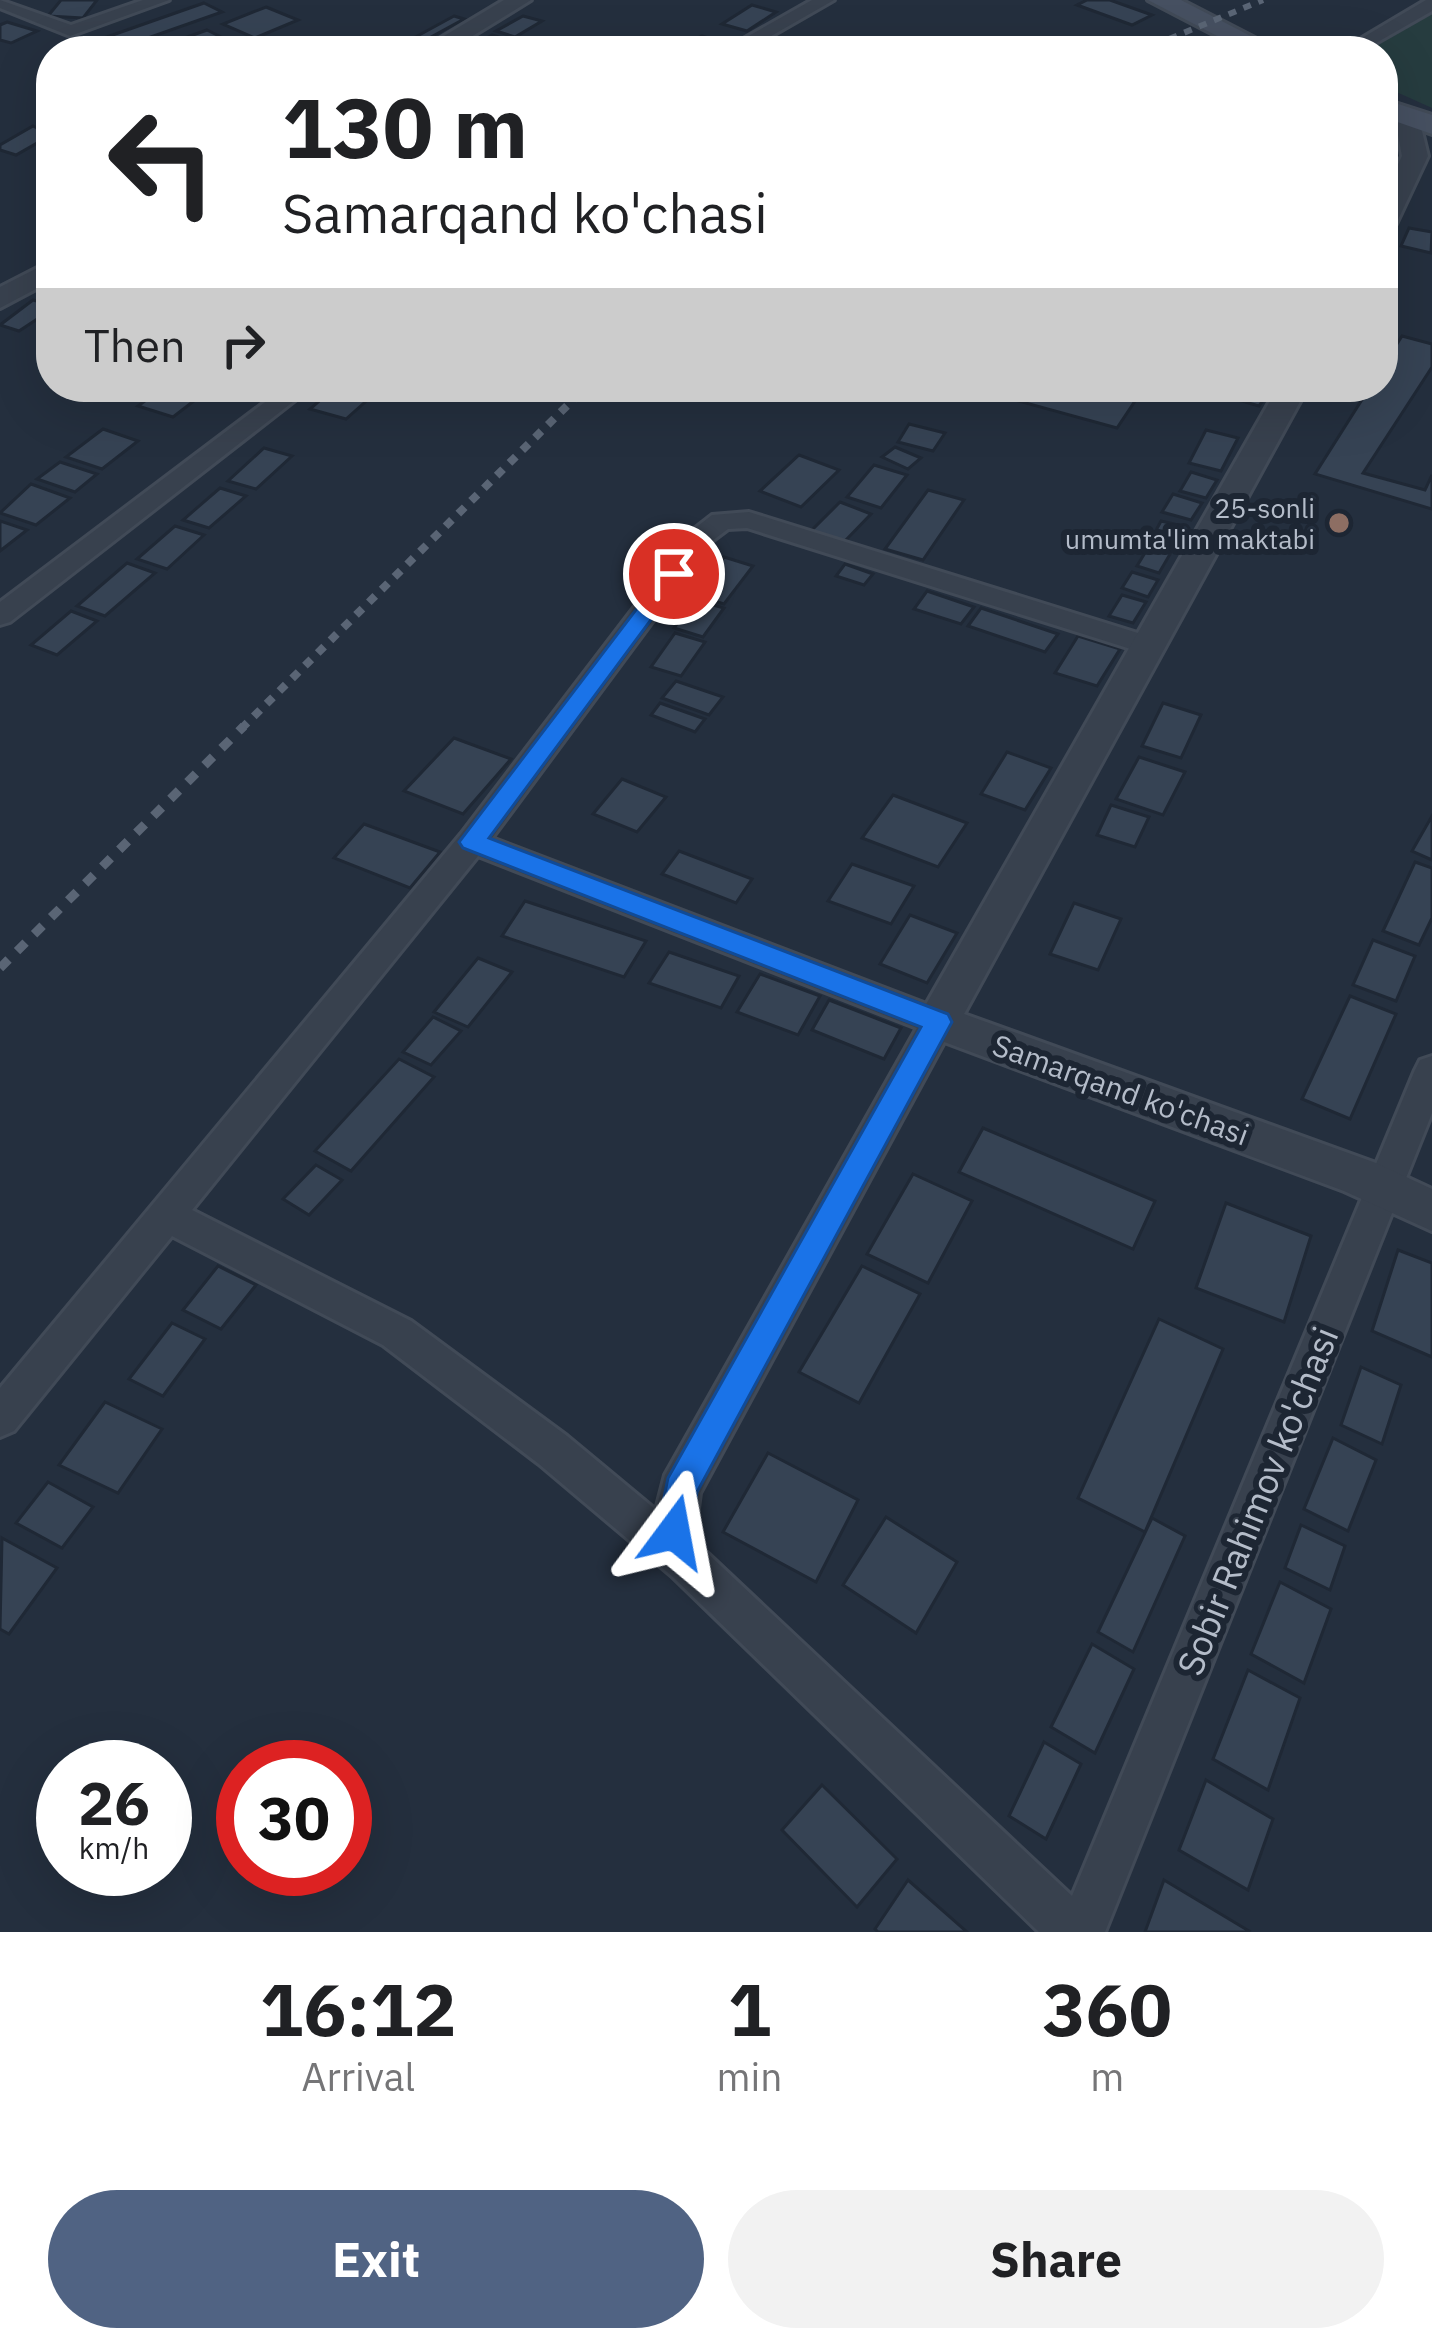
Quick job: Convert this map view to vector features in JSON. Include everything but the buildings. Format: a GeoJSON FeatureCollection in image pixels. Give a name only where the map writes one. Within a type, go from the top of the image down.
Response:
{"type":"FeatureCollection","features":[{"type":"Feature","properties":{"kind":"main road"},"geometry":{"type":"LineString","coordinates":[[1161,0],[1237,36]]}},
{"type":"Feature","properties":{"kind":"street"},"geometry":{"type":"LineString","coordinates":[[0,2],[70,31],[160,0]]}},
{"type":"Feature","properties":{"kind":"street"},"geometry":{"type":"LineString","coordinates":[[457,36],[520,0]]}},
{"type":"Feature","properties":{"kind":"street"},"geometry":{"type":"LineString","coordinates":[[759,36],[825,0]]}},
{"type":"Feature","properties":{"kind":"street"},"geometry":{"type":"LineString","coordinates":[[1375,36],[1432,4]]}},
{"type":"Feature","properties":{"kind":"street"},"geometry":{"type":"LineString","coordinates":[[1398,191],[1414,156],[1407,117]]}},
{"type":"Feature","properties":{"kind":"street"},"geometry":{"type":"LineString","coordinates":[[0,298],[36,278]]}},
{"type":"Feature","properties":{"kind":"street"},"geometry":{"type":"LineString","coordinates":[[0,616],[280,402]]}},
{"type":"Feature","properties":{"kind":"street"},"geometry":{"type":"LineString","coordinates":[[689,1565],[674,1532],[680,1489],[1285,402]]}},
{"type":"Feature","properties":{"kind":"street"},"geometry":{"type":"LineString","coordinates":[[0,1418],[472,842],[704,535],[722,521],[749,520],[1147,645]]}},
{"type":"Feature","properties":{"kind":"street","name":"Samarqand ko'chasi"},"geometry":{"type":"LineString","coordinates":[[472,842],[1432,1211]]}},
{"type":"Feature","properties":{"kind":"street","name":"Sobir Rahimov ko'chasi"},"geometry":{"type":"LineString","coordinates":[[1077,1932],[1432,1070]]}},
{"type":"Feature","properties":{"kind":"street"},"geometry":{"type":"LineString","coordinates":[[166,1215],[397,1333],[553,1450],[689,1565],[1077,1932]]}},
{"type":"Feature","properties":{"kind":"green space"},"geometry":{"type":"Polygon","coordinates":[[[1432,14],[1432,108],[1398,93],[1398,36],[1393,36],[1432,14]]]}},
{"type":"Feature","properties":{"kind":"railway"},"geometry":{"type":"LineString","coordinates":[[1176,36],[1263,0]]}},
{"type":"Feature","properties":{"kind":"railway"},"geometry":{"type":"LineString","coordinates":[[241,729],[571,402]]}},
{"type":"Feature","properties":{"kind":"railway"},"geometry":{"type":"LineString","coordinates":[[0,968],[244,726]]}},
{"type":"Feature","properties":{"kind":"place","name":"25-sonli umumta'lim maktabi"},"geometry":{"type":"Point","coordinates":[1339,523]}},
{"type":"Feature","properties":{"kind":"route"},"geometry":{"type":"LineString","coordinates":[[674,574],[472,842],[938,1022],[680,1489],[674,1532]]}}]}
